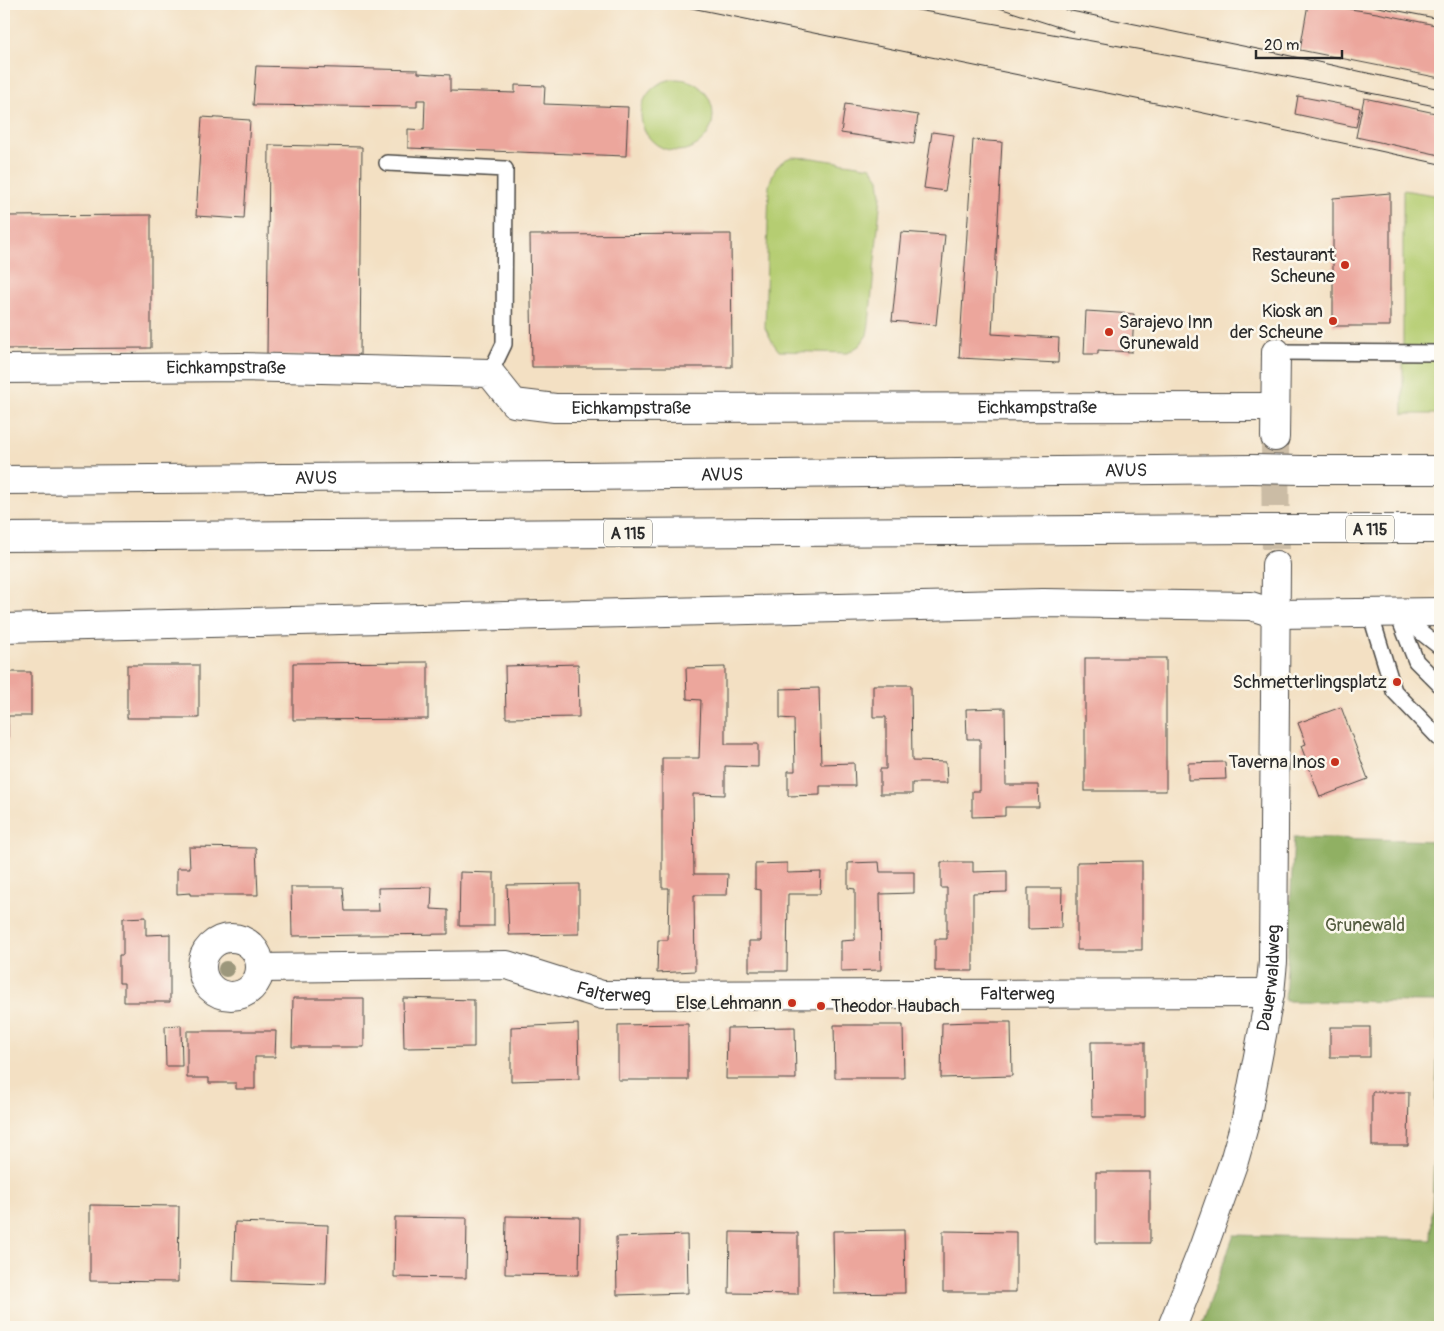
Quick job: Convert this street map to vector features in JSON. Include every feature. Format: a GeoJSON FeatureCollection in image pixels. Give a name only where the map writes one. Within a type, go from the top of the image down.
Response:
{"type":"FeatureCollection","features":[{"type":"Feature","properties":{"kind":"main road"},"geometry":{"type":"LineString","coordinates":[[1275,437],[1276,352]]}},
{"type":"Feature","properties":{"kind":"main road","name":"Eichkampstraße"},"geometry":{"type":"LineString","coordinates":[[4,368],[241,367],[490,373],[514,402],[554,408],[1275,408]]}},
{"type":"Feature","properties":{"kind":"main road","name":"AVUS"},"geometry":{"type":"LineString","coordinates":[[4,480],[1252,469],[1440,470]]}},
{"type":"Feature","properties":{"kind":"main road","name":"A 115"},"geometry":{"type":"LineString","coordinates":[[4,537],[1440,529]]}},
{"type":"Feature","properties":{"kind":"main road"},"geometry":{"type":"LineString","coordinates":[[1276,565],[1276,614]]}},
{"type":"Feature","properties":{"kind":"main road"},"geometry":{"type":"LineString","coordinates":[[4,628],[1043,603],[1250,606],[1276,614],[1440,612]]}},
{"type":"Feature","properties":{"kind":"main road","name":"Dauerwaldweg"},"geometry":{"type":"LineString","coordinates":[[1172,1327],[1202,1251],[1244,1128],[1270,994],[1273,962],[1276,614]]}},
{"type":"Feature","properties":{"kind":"main road","name":"Falterweg"},"geometry":{"type":"LineString","coordinates":[[260,968],[507,965],[602,995],[1270,994]]}},
{"type":"Feature","properties":{"kind":"lane"},"geometry":{"type":"LineString","coordinates":[[387,163],[505,169],[504,344],[490,373]]}},
{"type":"Feature","properties":{"kind":"lane"},"geometry":{"type":"LineString","coordinates":[[1276,352],[1440,353]]}},
{"type":"Feature","properties":{"kind":"lane"},"geometry":{"type":"LineString","coordinates":[[1370,613],[1394,691],[1440,738]]}},
{"type":"Feature","properties":{"kind":"lane"},"geometry":{"type":"LineString","coordinates":[[1397,613],[1440,647]]}},
{"type":"Feature","properties":{"kind":"lane"},"geometry":{"type":"LineString","coordinates":[[1397,613],[1416,661],[1440,685]]}},
{"type":"Feature","properties":{"kind":"green space"},"geometry":{"type":"Polygon","coordinates":[[[677,79],[697,85],[707,95],[713,115],[707,135],[697,145],[677,151],[657,145],[647,135],[641,115],[647,95],[657,85],[677,79]]]}},
{"type":"Feature","properties":{"kind":"green space"},"geometry":{"type":"Polygon","coordinates":[[[791,157],[812,158],[871,167],[879,179],[881,195],[869,324],[867,335],[860,345],[848,353],[779,351],[765,328],[769,186],[776,168],[791,157]]]}},
{"type":"Feature","properties":{"kind":"green space"},"geometry":{"type":"Polygon","coordinates":[[[1403,190],[1440,196],[1440,414],[1403,414],[1403,190]]]}},
{"type":"Feature","properties":{"kind":"green space","name":"Grunewald"},"geometry":{"type":"Polygon","coordinates":[[[1294,837],[1440,841],[1440,1327],[1200,1327],[1234,1235],[1431,1240],[1439,1002],[1285,1001],[1294,837]]]}},
{"type":"Feature","properties":{"kind":"building"},"geometry":{"type":"Polygon","coordinates":[[[1308,4],[1377,13],[1440,26],[1440,78],[1300,50],[1308,4]]]}},
{"type":"Feature","properties":{"kind":"building"},"geometry":{"type":"Polygon","coordinates":[[[256,66],[418,70],[418,73],[450,75],[450,91],[515,93],[515,85],[545,86],[544,104],[628,107],[626,156],[408,148],[408,129],[424,130],[425,100],[417,100],[417,107],[253,105],[256,66]]]}},
{"type":"Feature","properties":{"kind":"building"},"geometry":{"type":"Polygon","coordinates":[[[1298,96],[1360,108],[1356,127],[1295,114],[1298,96]]]}},
{"type":"Feature","properties":{"kind":"building"},"geometry":{"type":"Polygon","coordinates":[[[1364,98],[1440,114],[1440,155],[1356,137],[1364,98]]]}},
{"type":"Feature","properties":{"kind":"building"},"geometry":{"type":"Polygon","coordinates":[[[845,104],[918,115],[914,144],[841,133],[845,104]]]}},
{"type":"Feature","properties":{"kind":"building"},"geometry":{"type":"Polygon","coordinates":[[[202,117],[250,120],[244,219],[196,216],[202,117]]]}},
{"type":"Feature","properties":{"kind":"building"},"geometry":{"type":"Polygon","coordinates":[[[932,132],[954,135],[945,191],[924,188],[932,132]]]}},
{"type":"Feature","properties":{"kind":"building"},"geometry":{"type":"Polygon","coordinates":[[[973,140],[1002,142],[992,334],[1059,338],[1058,363],[959,358],[973,140]]]}},
{"type":"Feature","properties":{"kind":"building"},"geometry":{"type":"Polygon","coordinates":[[[269,145],[362,147],[360,355],[267,355],[269,145]]]}},
{"type":"Feature","properties":{"kind":"building"},"geometry":{"type":"Polygon","coordinates":[[[1390,193],[1390,326],[1333,326],[1333,198],[1390,193]]]}},
{"type":"Feature","properties":{"kind":"building"},"geometry":{"type":"Polygon","coordinates":[[[151,215],[151,348],[4,349],[4,216],[151,215]]]}},
{"type":"Feature","properties":{"kind":"building"},"geometry":{"type":"Polygon","coordinates":[[[901,232],[945,235],[936,325],[892,321],[901,232]]]}},
{"type":"Feature","properties":{"kind":"building"},"geometry":{"type":"Polygon","coordinates":[[[731,234],[732,367],[532,367],[530,235],[731,234]]]}},
{"type":"Feature","properties":{"kind":"building","name":"Sarajevo Inn Grunewald"},"geometry":{"type":"Polygon","coordinates":[[[1086,311],[1134,314],[1132,352],[1098,350],[1098,354],[1084,354],[1086,311]]]}},
{"type":"Feature","properties":{"kind":"building"},"geometry":{"type":"Polygon","coordinates":[[[1085,658],[1166,658],[1166,791],[1085,791],[1085,658]]]}},
{"type":"Feature","properties":{"kind":"building"},"geometry":{"type":"Polygon","coordinates":[[[428,662],[428,719],[293,720],[293,663],[428,662]]]}},
{"type":"Feature","properties":{"kind":"building"},"geometry":{"type":"Polygon","coordinates":[[[578,664],[579,717],[506,718],[505,666],[578,664]]]}},
{"type":"Feature","properties":{"kind":"building"},"geometry":{"type":"Polygon","coordinates":[[[127,665],[199,665],[199,718],[127,718],[127,665]]]}},
{"type":"Feature","properties":{"kind":"building"},"geometry":{"type":"Polygon","coordinates":[[[725,667],[725,744],[758,744],[758,767],[725,766],[725,795],[693,794],[694,874],[728,874],[727,895],[694,895],[695,971],[657,973],[658,940],[668,940],[669,888],[662,888],[662,758],[699,758],[701,700],[687,699],[686,668],[725,667]]]}},
{"type":"Feature","properties":{"kind":"building"},"geometry":{"type":"Polygon","coordinates":[[[4,672],[31,672],[31,716],[8,716],[8,740],[4,740],[4,672]]]}},
{"type":"Feature","properties":{"kind":"building"},"geometry":{"type":"Polygon","coordinates":[[[873,685],[911,685],[912,761],[946,762],[947,783],[912,783],[912,794],[880,794],[880,769],[886,769],[886,717],[873,717],[873,685]]]}},
{"type":"Feature","properties":{"kind":"building"},"geometry":{"type":"Polygon","coordinates":[[[819,688],[821,764],[854,763],[855,786],[820,786],[820,795],[788,796],[788,771],[795,771],[794,719],[780,718],[780,689],[819,688]]]}},
{"type":"Feature","properties":{"kind":"building","name":"Taverna Inos"},"geometry":{"type":"Polygon","coordinates":[[[1341,707],[1368,779],[1320,797],[1301,746],[1306,744],[1298,723],[1341,707]]]}},
{"type":"Feature","properties":{"kind":"building"},"geometry":{"type":"Polygon","coordinates":[[[1005,708],[1006,785],[1038,785],[1039,807],[1005,807],[1005,816],[972,817],[972,791],[980,791],[980,739],[967,739],[966,709],[1005,708]]]}},
{"type":"Feature","properties":{"kind":"building"},"geometry":{"type":"Polygon","coordinates":[[[1225,762],[1226,779],[1188,780],[1188,763],[1225,762]]]}},
{"type":"Feature","properties":{"kind":"building"},"geometry":{"type":"Polygon","coordinates":[[[189,847],[256,848],[258,895],[177,894],[177,868],[190,868],[189,847]]]}},
{"type":"Feature","properties":{"kind":"building"},"geometry":{"type":"Polygon","coordinates":[[[1142,861],[1142,950],[1077,950],[1077,862],[1142,861]]]}},
{"type":"Feature","properties":{"kind":"building"},"geometry":{"type":"Polygon","coordinates":[[[879,862],[880,872],[914,872],[914,893],[880,894],[881,970],[841,971],[841,941],[855,940],[855,889],[848,888],[848,863],[879,862]]]}},
{"type":"Feature","properties":{"kind":"building"},"geometry":{"type":"Polygon","coordinates":[[[941,862],[973,862],[973,872],[1007,871],[1007,892],[973,893],[973,971],[935,971],[935,939],[947,939],[947,888],[941,888],[941,862]]]}},
{"type":"Feature","properties":{"kind":"building"},"geometry":{"type":"Polygon","coordinates":[[[787,863],[787,873],[821,872],[820,894],[788,894],[787,971],[749,971],[749,941],[761,941],[761,890],[755,889],[755,864],[787,863]]]}},
{"type":"Feature","properties":{"kind":"building"},"geometry":{"type":"Polygon","coordinates":[[[460,872],[494,873],[494,926],[459,926],[460,872]]]}},
{"type":"Feature","properties":{"kind":"building"},"geometry":{"type":"Polygon","coordinates":[[[579,884],[579,934],[509,935],[507,885],[579,884]]]}},
{"type":"Feature","properties":{"kind":"building"},"geometry":{"type":"Polygon","coordinates":[[[291,887],[343,887],[345,911],[379,911],[378,888],[432,887],[431,909],[448,910],[448,934],[292,936],[291,887]]]}},
{"type":"Feature","properties":{"kind":"building"},"geometry":{"type":"Polygon","coordinates":[[[1028,888],[1062,888],[1061,928],[1028,929],[1028,888]]]}},
{"type":"Feature","properties":{"kind":"building"},"geometry":{"type":"Polygon","coordinates":[[[146,917],[146,935],[170,934],[170,1002],[124,1002],[124,983],[119,983],[119,955],[123,955],[123,918],[146,917]]]}},
{"type":"Feature","properties":{"kind":"building"},"geometry":{"type":"Polygon","coordinates":[[[293,998],[364,998],[364,1047],[292,1047],[293,998]]]}},
{"type":"Feature","properties":{"kind":"building"},"geometry":{"type":"Polygon","coordinates":[[[403,998],[474,1000],[474,1047],[404,1048],[403,998]]]}},
{"type":"Feature","properties":{"kind":"building"},"geometry":{"type":"Polygon","coordinates":[[[1011,1022],[1012,1076],[941,1078],[942,1023],[1011,1022]]]}},
{"type":"Feature","properties":{"kind":"building"},"geometry":{"type":"Polygon","coordinates":[[[578,1024],[579,1079],[511,1081],[511,1027],[578,1024]]]}},
{"type":"Feature","properties":{"kind":"building"},"geometry":{"type":"Polygon","coordinates":[[[688,1024],[688,1080],[618,1080],[618,1025],[688,1024]]]}},
{"type":"Feature","properties":{"kind":"building"},"geometry":{"type":"Polygon","coordinates":[[[181,1025],[182,1066],[166,1066],[165,1026],[181,1025]]]}},
{"type":"Feature","properties":{"kind":"building"},"geometry":{"type":"Polygon","coordinates":[[[834,1025],[903,1025],[904,1078],[835,1078],[834,1025]]]}},
{"type":"Feature","properties":{"kind":"building"},"geometry":{"type":"Polygon","coordinates":[[[795,1027],[796,1079],[726,1079],[727,1028],[795,1027]]]}},
{"type":"Feature","properties":{"kind":"building"},"geometry":{"type":"Polygon","coordinates":[[[1330,1027],[1370,1027],[1370,1057],[1330,1057],[1330,1027]]]}},
{"type":"Feature","properties":{"kind":"building"},"geometry":{"type":"Polygon","coordinates":[[[187,1031],[276,1031],[275,1057],[255,1057],[255,1089],[236,1089],[236,1083],[209,1083],[209,1078],[187,1078],[187,1031]]]}},
{"type":"Feature","properties":{"kind":"building"},"geometry":{"type":"Polygon","coordinates":[[[1091,1042],[1145,1042],[1145,1117],[1092,1117],[1091,1042]]]}},
{"type":"Feature","properties":{"kind":"building"},"geometry":{"type":"Polygon","coordinates":[[[1372,1092],[1409,1092],[1408,1146],[1372,1146],[1372,1092]]]}},
{"type":"Feature","properties":{"kind":"building"},"geometry":{"type":"Polygon","coordinates":[[[1096,1172],[1150,1172],[1150,1243],[1096,1243],[1096,1172]]]}},
{"type":"Feature","properties":{"kind":"building"},"geometry":{"type":"Polygon","coordinates":[[[90,1205],[179,1206],[178,1282],[90,1281],[90,1205]]]}},
{"type":"Feature","properties":{"kind":"building"},"geometry":{"type":"Polygon","coordinates":[[[506,1216],[580,1217],[579,1275],[505,1274],[506,1216]]]}},
{"type":"Feature","properties":{"kind":"building"},"geometry":{"type":"Polygon","coordinates":[[[395,1217],[467,1218],[466,1278],[394,1277],[395,1217]]]}},
{"type":"Feature","properties":{"kind":"building"},"geometry":{"type":"Polygon","coordinates":[[[235,1222],[328,1225],[326,1284],[233,1281],[235,1222]]]}},
{"type":"Feature","properties":{"kind":"building"},"geometry":{"type":"Polygon","coordinates":[[[904,1230],[905,1293],[834,1294],[833,1231],[904,1230]]]}},
{"type":"Feature","properties":{"kind":"building"},"geometry":{"type":"Polygon","coordinates":[[[943,1231],[1016,1232],[1016,1292],[943,1292],[943,1231]]]}},
{"type":"Feature","properties":{"kind":"building"},"geometry":{"type":"Polygon","coordinates":[[[730,1232],[798,1233],[798,1294],[729,1293],[730,1232]]]}},
{"type":"Feature","properties":{"kind":"building"},"geometry":{"type":"Polygon","coordinates":[[[687,1235],[688,1293],[617,1295],[616,1237],[687,1235]]]}},
{"type":"Feature","properties":{"kind":"tunnel"},"geometry":{"type":"LineString","coordinates":[[1275,437],[1276,565]]}},
{"type":"Feature","properties":{"kind":"tram line"},"geometry":{"type":"LineString","coordinates":[[672,4],[1185,109],[1440,164]]}},
{"type":"Feature","properties":{"kind":"tram line"},"geometry":{"type":"LineString","coordinates":[[884,4],[1260,71],[1440,107]]}},
{"type":"Feature","properties":{"kind":"tram line"},"geometry":{"type":"LineString","coordinates":[[987,4],[1074,32]]}},
{"type":"Feature","properties":{"kind":"tram line"},"geometry":{"type":"LineString","coordinates":[[1037,4],[1277,53],[1440,89]]}},
{"type":"Feature","properties":{"kind":"tram line"},"geometry":{"type":"LineString","coordinates":[[1363,4],[1440,19]]}},
{"type":"Feature","properties":{"kind":"place","name":"Restaurant Scheune"},"geometry":{"type":"Point","coordinates":[1345,265]}},
{"type":"Feature","properties":{"kind":"place","name":"Kiosk an der Scheune"},"geometry":{"type":"Point","coordinates":[1333,321]}},
{"type":"Feature","properties":{"kind":"place","name":"Sarajevo Inn Grunewald"},"geometry":{"type":"Point","coordinates":[1109,332]}},
{"type":"Feature","properties":{"kind":"place","name":"Schmetterlingsplatz"},"geometry":{"type":"Point","coordinates":[1397,682]}},
{"type":"Feature","properties":{"kind":"place","name":"Taverna Inos"},"geometry":{"type":"Point","coordinates":[1335,762]}},
{"type":"Feature","properties":{"kind":"place","name":"Else Lehmann"},"geometry":{"type":"Point","coordinates":[792,1003]}},
{"type":"Feature","properties":{"kind":"place","name":"Theodor Haubach"},"geometry":{"type":"Point","coordinates":[821,1006]}}]}
